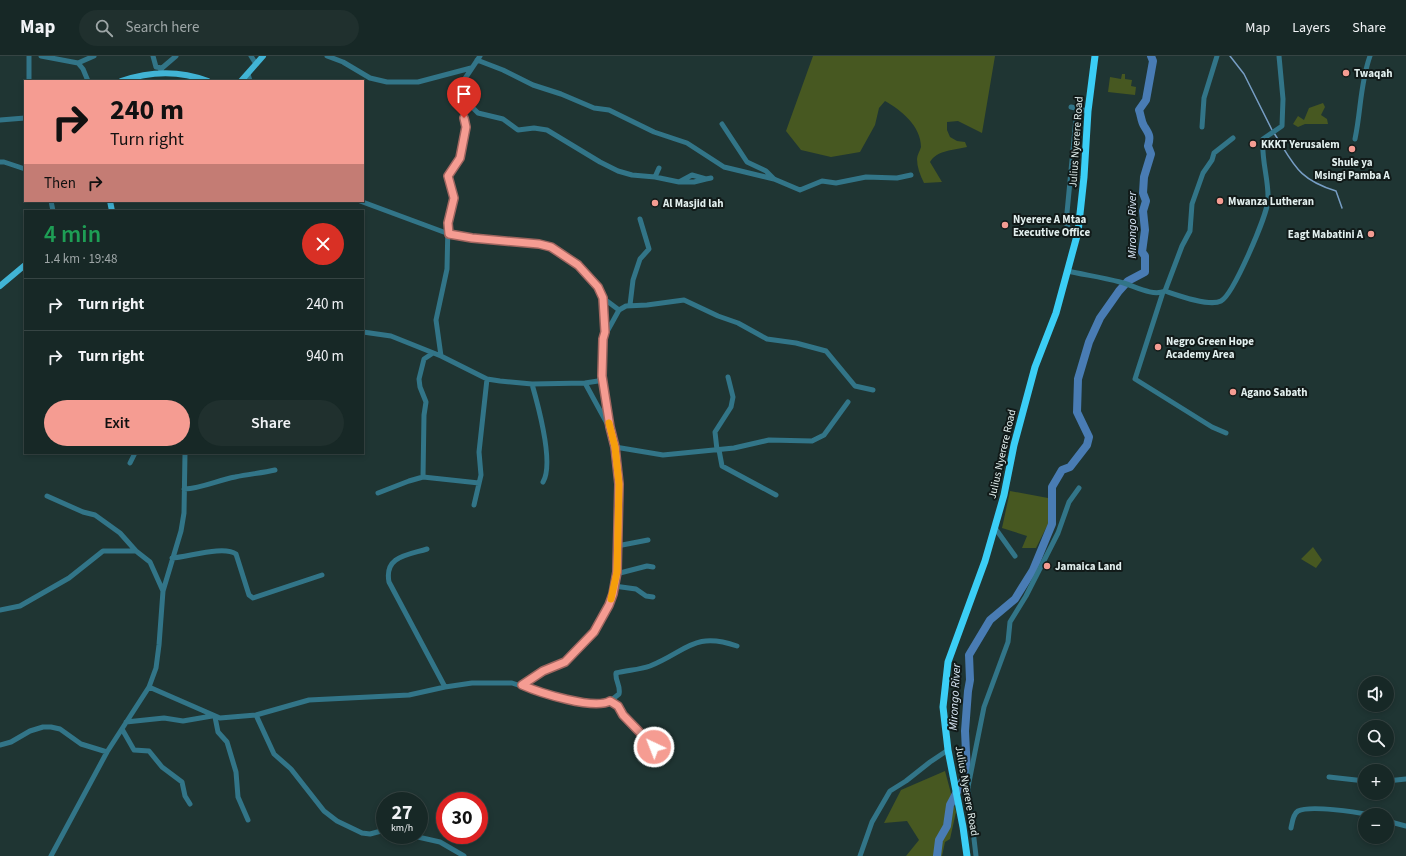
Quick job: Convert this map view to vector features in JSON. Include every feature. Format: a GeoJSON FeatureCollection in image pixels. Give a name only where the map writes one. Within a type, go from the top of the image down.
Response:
{"type":"FeatureCollection","features":[{"type":"Feature","properties":{"kind":"highway","name":"Julius Nyerere Road"},"geometry":{"type":"LineString","coordinates":[[967,856],[959,802],[948,750],[943,708],[948,662],[985,561],[995,528],[1004,495],[1014,445],[1031,382],[1056,313],[1078,232],[1084,177],[1088,111],[1095,56]]}},
{"type":"Feature","properties":{"kind":"main road"},"geometry":{"type":"LineString","coordinates":[[249,78],[256,64],[263,56]]}},
{"type":"Feature","properties":{"kind":"main road"},"geometry":{"type":"LineString","coordinates":[[124,80],[161,71],[190,74],[205,80]]}},
{"type":"Feature","properties":{"kind":"main road"},"geometry":{"type":"LineString","coordinates":[[0,286],[24,266]]}},
{"type":"Feature","properties":{"kind":"street"},"geometry":{"type":"LineString","coordinates":[[29,56],[29,80]]}},
{"type":"Feature","properties":{"kind":"street"},"geometry":{"type":"LineString","coordinates":[[41,56],[78,63],[94,56]]}},
{"type":"Feature","properties":{"kind":"street"},"geometry":{"type":"LineString","coordinates":[[64,61],[69,56]]}},
{"type":"Feature","properties":{"kind":"street"},"geometry":{"type":"LineString","coordinates":[[153,56],[156,67],[161,71],[176,56]]}},
{"type":"Feature","properties":{"kind":"street"},"geometry":{"type":"LineString","coordinates":[[251,56],[256,64]]}},
{"type":"Feature","properties":{"kind":"street"},"geometry":{"type":"LineString","coordinates":[[327,56],[343,62],[370,78],[387,82],[418,82],[471,68]]}},
{"type":"Feature","properties":{"kind":"street"},"geometry":{"type":"LineString","coordinates":[[1202,127],[1204,98],[1217,56]]}},
{"type":"Feature","properties":{"kind":"street"},"geometry":{"type":"LineString","coordinates":[[1067,271],[1120,282],[1136,287],[1164,291],[1210,303],[1220,302],[1227,296],[1262,223],[1268,201],[1267,177],[1262,148],[1263,140],[1282,126],[1283,99],[1279,56]]}},
{"type":"Feature","properties":{"kind":"street"},"geometry":{"type":"LineString","coordinates":[[1355,140],[1358,124],[1360,88],[1370,56]]}},
{"type":"Feature","properties":{"kind":"street"},"geometry":{"type":"LineString","coordinates":[[441,356],[436,320],[446,276],[449,234],[448,223],[454,198],[448,176],[460,158],[466,127],[461,95],[462,83],[479,58],[533,85],[561,94],[594,108],[610,110],[654,132],[687,143],[724,167],[774,179],[804,190],[822,181],[836,184],[866,176],[897,178],[911,175]]}},
{"type":"Feature","properties":{"kind":"street"},"geometry":{"type":"LineString","coordinates":[[78,63],[83,69],[88,80]]}},
{"type":"Feature","properties":{"kind":"street"},"geometry":{"type":"LineString","coordinates":[[462,83],[464,94],[468,103],[478,113],[503,120],[518,130],[534,128],[547,130],[600,162],[618,171],[632,175],[655,177],[679,182],[694,182],[708,179]]}},
{"type":"Feature","properties":{"kind":"street"},"geometry":{"type":"LineString","coordinates":[[1078,232],[1068,227],[1066,223],[1074,107],[1088,111]]}},
{"type":"Feature","properties":{"kind":"street"},"geometry":{"type":"LineString","coordinates":[[0,120],[24,118]]}},
{"type":"Feature","properties":{"kind":"street"},"geometry":{"type":"LineString","coordinates":[[722,124],[743,158],[766,171],[774,179]]}},
{"type":"Feature","properties":{"kind":"street"},"geometry":{"type":"LineString","coordinates":[[1226,433],[1206,423],[1135,379],[1164,291],[1191,228],[1190,210],[1203,173],[1212,160],[1214,152],[1233,138]]}},
{"type":"Feature","properties":{"kind":"street"},"geometry":{"type":"LineString","coordinates":[[0,162],[24,169]]}},
{"type":"Feature","properties":{"kind":"street"},"geometry":{"type":"LineString","coordinates":[[655,177],[659,168]]}},
{"type":"Feature","properties":{"kind":"street"},"geometry":{"type":"LineString","coordinates":[[363,202],[449,234],[472,238],[539,244],[551,247],[578,265],[598,287],[603,298],[605,332]]}},
{"type":"Feature","properties":{"kind":"street"},"geometry":{"type":"LineString","coordinates":[[630,305],[633,280],[640,259],[649,249],[640,219]]}},
{"type":"Feature","properties":{"kind":"street"},"geometry":{"type":"LineString","coordinates":[[603,298],[619,310]]}},
{"type":"Feature","properties":{"kind":"street"},"geometry":{"type":"LineString","coordinates":[[522,685],[543,671],[565,662],[589,637],[609,605],[614,586],[616,574],[619,484],[615,447],[610,427],[602,376],[603,339],[605,332],[619,310],[630,305],[647,305],[687,300],[718,316],[738,322],[767,339],[796,343],[826,351],[855,386],[873,390]]}},
{"type":"Feature","properties":{"kind":"street"},"geometry":{"type":"LineString","coordinates":[[364,332],[386,334],[441,356],[487,379],[514,384],[585,383],[598,381],[602,376]]}},
{"type":"Feature","properties":{"kind":"street"},"geometry":{"type":"LineString","coordinates":[[423,477],[424,415],[426,402],[420,387],[419,379],[424,359],[433,353]]}},
{"type":"Feature","properties":{"kind":"street"},"geometry":{"type":"LineString","coordinates":[[728,377],[732,400],[729,412],[715,432],[722,466],[776,495]]}},
{"type":"Feature","properties":{"kind":"street"},"geometry":{"type":"LineString","coordinates":[[474,505],[481,475],[479,452],[487,379]]}},
{"type":"Feature","properties":{"kind":"street"},"geometry":{"type":"LineString","coordinates":[[585,383],[610,427]]}},
{"type":"Feature","properties":{"kind":"street"},"geometry":{"type":"LineString","coordinates":[[532,384],[545,440],[546,475],[543,482]]}},
{"type":"Feature","properties":{"kind":"street"},"geometry":{"type":"LineString","coordinates":[[615,447],[657,455],[734,448],[769,440],[799,442],[812,441],[824,436],[848,402]]}},
{"type":"Feature","properties":{"kind":"street"},"geometry":{"type":"LineString","coordinates":[[130,463],[134,454]]}},
{"type":"Feature","properties":{"kind":"street"},"geometry":{"type":"LineString","coordinates":[[51,856],[107,752],[149,687],[156,668],[163,591],[181,530],[184,513],[185,454]]}},
{"type":"Feature","properties":{"kind":"street"},"geometry":{"type":"LineString","coordinates":[[184,489],[212,484],[236,476],[253,475],[275,470]]}},
{"type":"Feature","properties":{"kind":"street"},"geometry":{"type":"LineString","coordinates":[[378,493],[423,477],[478,483]]}},
{"type":"Feature","properties":{"kind":"street"},"geometry":{"type":"LineString","coordinates":[[976,856],[968,788],[984,707],[1008,642],[1010,622],[1026,596],[1058,533],[1069,502],[1079,488]]}},
{"type":"Feature","properties":{"kind":"street"},"geometry":{"type":"LineString","coordinates":[[47,496],[102,520],[120,533],[136,551],[150,562],[163,591]]}},
{"type":"Feature","properties":{"kind":"street"},"geometry":{"type":"LineString","coordinates":[[995,528],[1015,556]]}},
{"type":"Feature","properties":{"kind":"street"},"geometry":{"type":"LineString","coordinates":[[617,546],[648,540]]}},
{"type":"Feature","properties":{"kind":"street"},"geometry":{"type":"LineString","coordinates":[[427,549],[397,558],[392,562],[387,575],[389,582],[445,687]]}},
{"type":"Feature","properties":{"kind":"street"},"geometry":{"type":"LineString","coordinates":[[0,610],[20,606],[69,578],[103,551],[136,551]]}},
{"type":"Feature","properties":{"kind":"street"},"geometry":{"type":"LineString","coordinates":[[172,558],[219,551],[232,551],[236,554],[249,595],[253,598],[322,575]]}},
{"type":"Feature","properties":{"kind":"street"},"geometry":{"type":"LineString","coordinates":[[616,574],[647,566],[653,567]]}},
{"type":"Feature","properties":{"kind":"street"},"geometry":{"type":"LineString","coordinates":[[614,586],[636,589],[646,596],[653,597]]}},
{"type":"Feature","properties":{"kind":"street"},"geometry":{"type":"LineString","coordinates":[[126,722],[164,718],[183,721],[214,717],[256,715],[309,700],[409,695],[445,687],[490,682],[522,685],[539,692],[590,704],[603,704],[619,694],[620,691],[616,680],[616,673],[642,669],[702,640],[718,640],[737,646]]}},
{"type":"Feature","properties":{"kind":"street"},"geometry":{"type":"LineString","coordinates":[[149,687],[214,717]]}},
{"type":"Feature","properties":{"kind":"street"},"geometry":{"type":"LineString","coordinates":[[610,701],[618,706],[623,715],[654,747]]}},
{"type":"Feature","properties":{"kind":"street"},"geometry":{"type":"LineString","coordinates":[[256,715],[274,754],[291,769],[324,811],[337,821],[362,833],[370,834],[376,832]]}},
{"type":"Feature","properties":{"kind":"street"},"geometry":{"type":"LineString","coordinates":[[214,717],[218,732],[227,742],[236,772],[238,797],[248,820]]}},
{"type":"Feature","properties":{"kind":"street"},"geometry":{"type":"LineString","coordinates":[[0,745],[11,742],[30,731],[43,727],[51,727],[60,729],[80,744],[107,752]]}},
{"type":"Feature","properties":{"kind":"street"},"geometry":{"type":"LineString","coordinates":[[122,729],[134,750],[151,752],[162,767],[182,782],[185,796],[190,804]]}},
{"type":"Feature","properties":{"kind":"street"},"geometry":{"type":"LineString","coordinates":[[860,856],[872,822],[890,791],[948,750]]}},
{"type":"Feature","properties":{"kind":"street"},"geometry":{"type":"LineString","coordinates":[[1329,777],[1358,780]]}},
{"type":"Feature","properties":{"kind":"street"},"geometry":{"type":"LineString","coordinates":[[1394,780],[1406,779]]}},
{"type":"Feature","properties":{"kind":"street"},"geometry":{"type":"LineString","coordinates":[[1291,828],[1295,815],[1301,811],[1330,809],[1358,813]]}},
{"type":"Feature","properties":{"kind":"street"},"geometry":{"type":"LineString","coordinates":[[1394,823],[1406,826]]}},
{"type":"Feature","properties":{"kind":"street"},"geometry":{"type":"LineString","coordinates":[[428,839],[440,842],[464,856]]}},
{"type":"Feature","properties":{"kind":"green space"},"geometry":{"type":"Polygon","coordinates":[[[813,56],[995,56],[982,133],[958,121],[947,122],[947,130],[950,137],[957,141],[965,142],[967,147],[941,153],[930,162],[942,182],[924,183],[917,162],[917,156],[921,147],[918,132],[903,114],[885,101],[879,108],[875,125],[860,152],[831,157],[801,150],[786,131],[813,56]]]}},
{"type":"Feature","properties":{"kind":"green space"},"geometry":{"type":"Polygon","coordinates":[[[1122,74],[1125,74],[1125,79],[1132,80],[1131,86],[1136,87],[1135,95],[1108,92],[1110,77],[1121,79],[1122,74]]]}},
{"type":"Feature","properties":{"kind":"green space"},"geometry":{"type":"Polygon","coordinates":[[[1323,103],[1325,107],[1321,115],[1327,119],[1328,124],[1305,124],[1298,127],[1293,124],[1298,116],[1304,120],[1309,108],[1323,103]]]}},
{"type":"Feature","properties":{"kind":"green space"},"geometry":{"type":"Polygon","coordinates":[[[1010,491],[1048,498],[1048,524],[1036,548],[1022,548],[1027,536],[1002,528],[1010,491]]]}},
{"type":"Feature","properties":{"kind":"green space"},"geometry":{"type":"Polygon","coordinates":[[[1313,547],[1322,560],[1316,568],[1301,559],[1313,547]]]}},
{"type":"Feature","properties":{"kind":"green space"},"geometry":{"type":"Polygon","coordinates":[[[945,771],[956,812],[950,839],[945,842],[942,856],[906,856],[919,840],[907,821],[884,823],[901,790],[945,771]]]}},
{"type":"Feature","properties":{"kind":"waterway","name":"Mirongo River"},"geometry":{"type":"LineString","coordinates":[[937,856],[939,840],[947,826],[950,805],[967,773],[965,731],[970,680],[969,655],[990,620],[1015,599],[1033,570],[1052,524],[1052,487],[1062,470],[1070,467],[1087,445],[1089,437],[1077,412],[1078,379],[1089,342],[1100,318],[1119,291],[1128,281],[1145,272],[1145,256],[1142,252],[1145,230],[1143,211],[1146,201],[1143,193],[1144,177],[1151,154],[1148,146],[1149,135],[1143,124],[1139,110],[1146,100],[1153,61],[1151,56]]}},
{"type":"Feature","properties":{"kind":"waterway"},"geometry":{"type":"LineString","coordinates":[[1230,56],[1244,74],[1272,130]]}},
{"type":"Feature","properties":{"kind":"waterway"},"geometry":{"type":"LineString","coordinates":[[1274,133],[1292,162],[1305,176],[1336,191],[1342,208]]}},
{"type":"Feature","properties":{"kind":"slow traffic"},"geometry":{"type":"LineString","coordinates":[[609,423],[615,447],[619,484],[616,558],[617,572],[611,599]]}},
{"type":"Feature","properties":{"kind":"place","name":"Twaqah"},"geometry":{"type":"Point","coordinates":[1346,73]}},
{"type":"Feature","properties":{"kind":"place","name":"KKKT Yerusalem"},"geometry":{"type":"Point","coordinates":[1253,144]}},
{"type":"Feature","properties":{"kind":"place","name":"Shule ya Msingi Pamba A"},"geometry":{"type":"Point","coordinates":[1352,149]}},
{"type":"Feature","properties":{"kind":"place","name":"Mwanza Lutheran"},"geometry":{"type":"Point","coordinates":[1220,201]}},
{"type":"Feature","properties":{"kind":"place","name":"Al Masjid lah"},"geometry":{"type":"Point","coordinates":[655,203]}},
{"type":"Feature","properties":{"kind":"place","name":"Nyerere A Mtaa Executive Office"},"geometry":{"type":"Point","coordinates":[1005,225]}},
{"type":"Feature","properties":{"kind":"place","name":"Eagt Mabatini A"},"geometry":{"type":"Point","coordinates":[1371,234]}},
{"type":"Feature","properties":{"kind":"place","name":"Negro Green Hope Academy Area"},"geometry":{"type":"Point","coordinates":[1158,347]}},
{"type":"Feature","properties":{"kind":"place","name":"Agano Sabath"},"geometry":{"type":"Point","coordinates":[1233,392]}},
{"type":"Feature","properties":{"kind":"place","name":"Jamaica Land"},"geometry":{"type":"Point","coordinates":[1047,566]}},
{"type":"Feature","properties":{"kind":"route"},"geometry":{"type":"LineString","coordinates":[[464,118],[466,127],[460,158],[448,176],[454,194],[454,201],[448,223],[449,234],[472,238],[539,244],[551,247],[578,265],[598,287],[603,298],[604,305],[605,332],[603,339],[602,376],[610,427],[615,447],[619,484],[616,558],[617,572],[613,594],[609,605],[594,632],[565,662],[543,671],[522,685],[539,692],[590,704],[603,704],[610,701],[618,706],[623,715],[654,747]]}}]}
